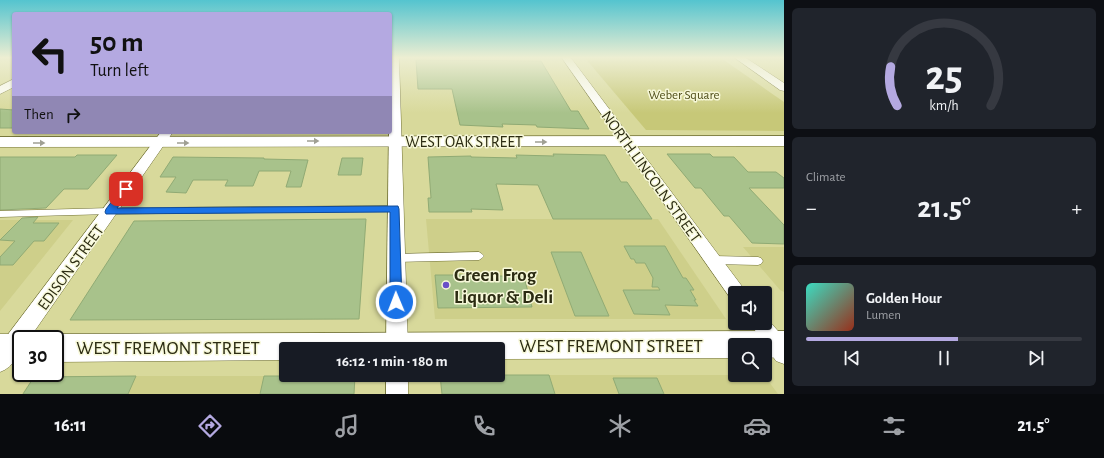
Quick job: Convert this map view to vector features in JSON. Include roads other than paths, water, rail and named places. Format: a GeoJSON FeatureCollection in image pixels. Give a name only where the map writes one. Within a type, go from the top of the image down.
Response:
{"type":"FeatureCollection","features":[{"type":"Feature","properties":{"kind":"street"},"geometry":{"type":"LineString","coordinates":[[394,76],[397,342]]}},
{"type":"Feature","properties":{"kind":"street","name":"NORTH LINCOLN STREET"},"geometry":{"type":"LineString","coordinates":[[579,76],[733,286]]}},
{"type":"Feature","properties":{"kind":"street"},"geometry":{"type":"LineString","coordinates":[[767,76],[784,88]]}},
{"type":"Feature","properties":{"kind":"street"},"geometry":{"type":"LineString","coordinates":[[0,91],[12,83]]}},
{"type":"Feature","properties":{"kind":"street","name":"WEST OAK STREET"},"geometry":{"type":"LineString","coordinates":[[0,142],[163,137],[394,141],[784,141]]}},
{"type":"Feature","properties":{"kind":"street","name":"EDISON STREET"},"geometry":{"type":"LineString","coordinates":[[8,351],[163,137]]}},
{"type":"Feature","properties":{"kind":"street","name":"WEST FREMONT STREET"},"geometry":{"type":"LineString","coordinates":[[505,346],[776,341]]}},
{"type":"Feature","properties":{"kind":"street","name":"WEST FREMONT STREET"},"geometry":{"type":"LineString","coordinates":[[64,348],[279,348]]}},
{"type":"Feature","properties":{"kind":"street"},"geometry":{"type":"LineString","coordinates":[[397,382],[397,394]]}},
{"type":"Feature","properties":{"kind":"lane"},"geometry":{"type":"LineString","coordinates":[[0,214],[395,209]]}},
{"type":"Feature","properties":{"kind":"lane"},"geometry":{"type":"LineString","coordinates":[[396,258],[479,256]]}},
{"type":"Feature","properties":{"kind":"lane"},"geometry":{"type":"LineString","coordinates":[[713,260],[758,261]]}},
{"type":"Feature","properties":{"kind":"place","name":"Green Frog Liquor & Deli"},"geometry":{"type":"Point","coordinates":[446,285]}},
{"type":"Feature","properties":{"kind":"park label","name":"Weber Square"},"geometry":{"type":"Point","coordinates":[684,94]}}]}
